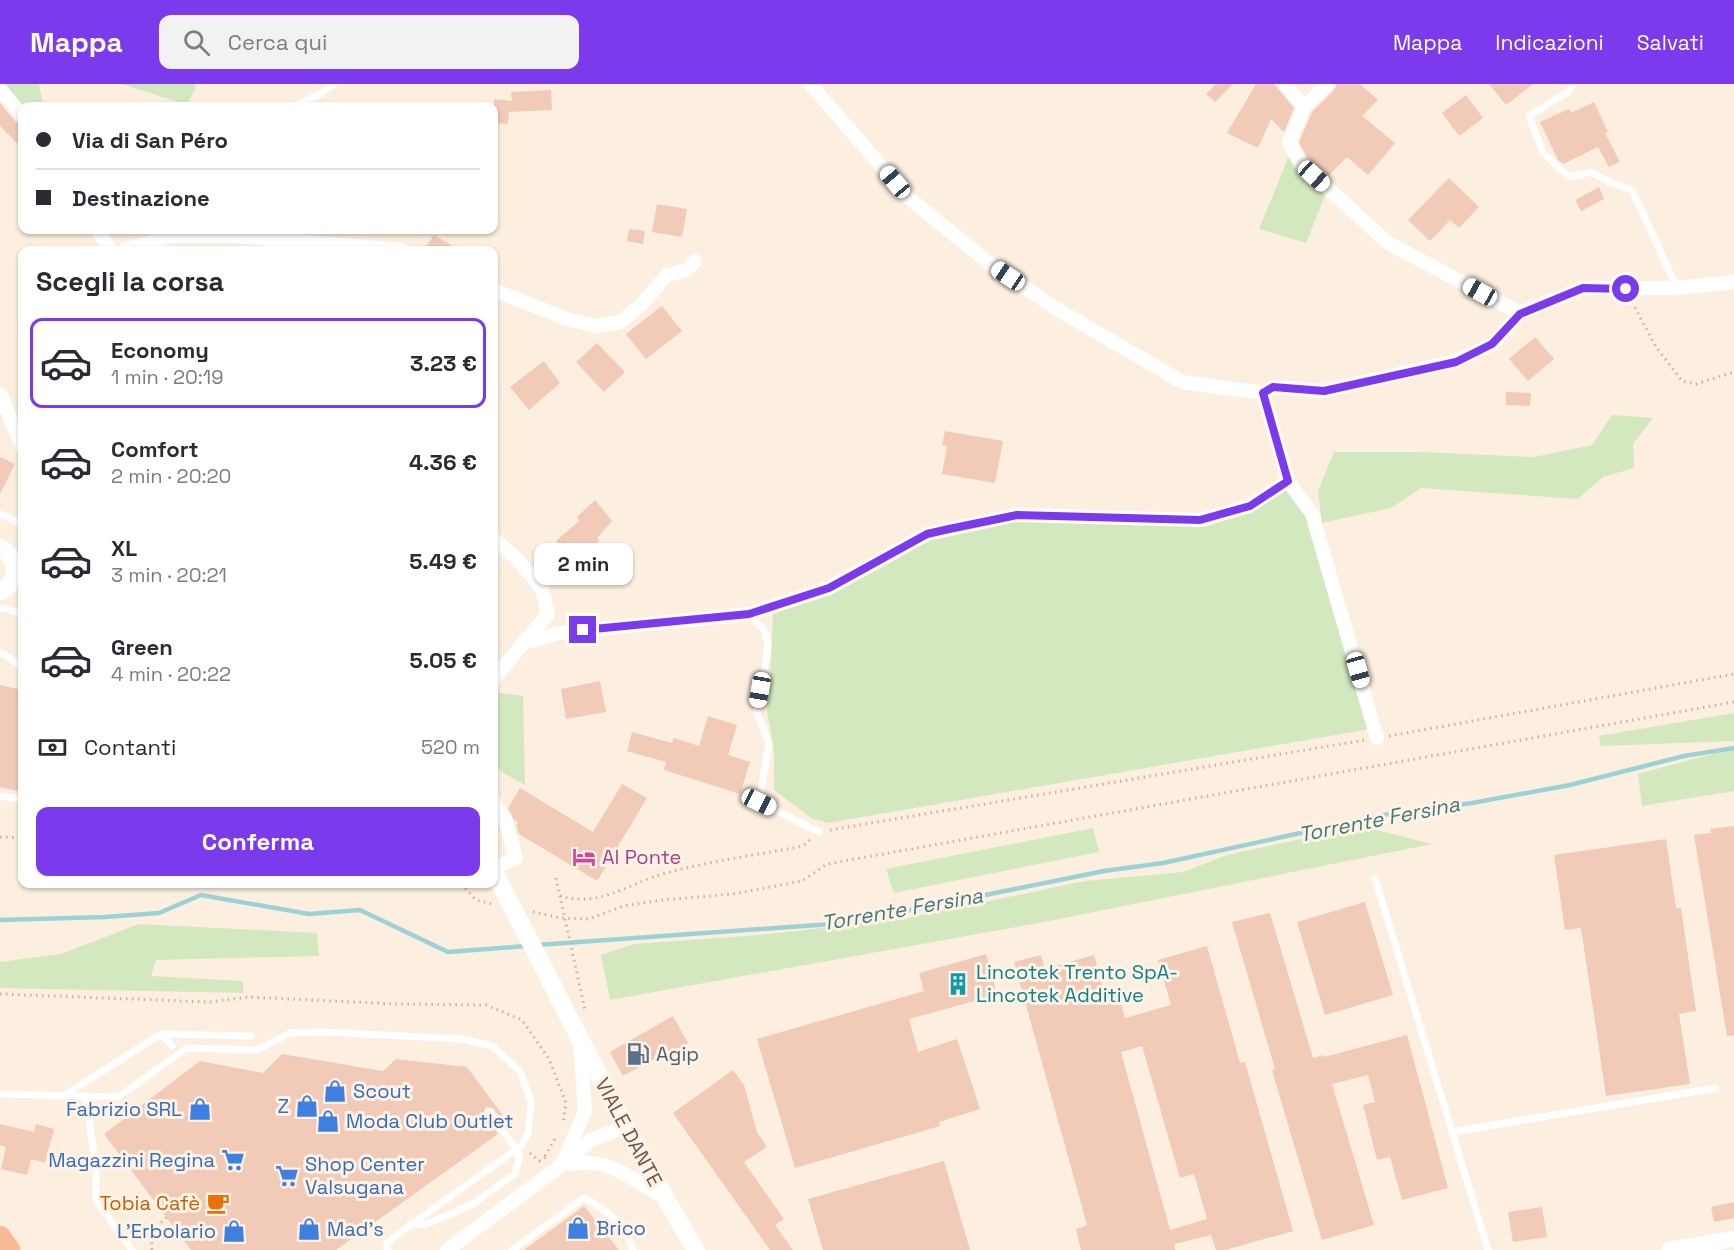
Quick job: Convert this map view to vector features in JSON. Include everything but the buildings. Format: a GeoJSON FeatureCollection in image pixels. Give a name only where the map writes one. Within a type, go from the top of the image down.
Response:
{"type":"FeatureCollection","features":[{"type":"Feature","properties":{"kind":"highway"},"geometry":{"type":"LineString","coordinates":[[0,1236],[10,1250]]}},
{"type":"Feature","properties":{"kind":"main road"},"geometry":{"type":"LineString","coordinates":[[6,594],[15,573],[10,554]]}},
{"type":"Feature","properties":{"kind":"main road","name":"VIALE DANTE"},"geometry":{"type":"LineString","coordinates":[[498,880],[625,1127],[696,1250]]}},
{"type":"Feature","properties":{"kind":"street"},"geometry":{"type":"LineString","coordinates":[[810,84],[909,198],[1000,271],[1060,311],[1182,382],[1263,393],[1273,387],[1324,391],[1456,362],[1492,344],[1520,314],[1583,288],[1677,288],[1734,282]]}},
{"type":"Feature","properties":{"kind":"street"},"geometry":{"type":"LineString","coordinates":[[1285,84],[1304,107]]}},
{"type":"Feature","properties":{"kind":"street"},"geometry":{"type":"LineString","coordinates":[[1328,84],[1304,107],[1289,142],[1300,163],[1388,243],[1520,314]]}},
{"type":"Feature","properties":{"kind":"street"},"geometry":{"type":"LineString","coordinates":[[0,89],[18,110]]}},
{"type":"Feature","properties":{"kind":"street"},"geometry":{"type":"LineString","coordinates":[[137,246],[171,236],[261,234],[367,246]]}},
{"type":"Feature","properties":{"kind":"street"},"geometry":{"type":"LineString","coordinates":[[498,292],[567,319],[596,326],[620,322],[642,304],[668,275],[687,270],[695,261]]}},
{"type":"Feature","properties":{"kind":"street"},"geometry":{"type":"LineString","coordinates":[[1263,393],[1288,481],[1312,514],[1377,738]]}},
{"type":"Feature","properties":{"kind":"street"},"geometry":{"type":"LineString","coordinates":[[0,394],[18,437]]}},
{"type":"Feature","properties":{"kind":"street"},"geometry":{"type":"LineString","coordinates":[[524,643],[560,633],[749,614],[829,588],[927,534],[1017,515],[1200,520],[1250,506],[1288,481]]}},
{"type":"Feature","properties":{"kind":"street"},"geometry":{"type":"LineString","coordinates":[[498,542],[517,559],[542,589],[548,614],[498,673]]}},
{"type":"Feature","properties":{"kind":"street"},"geometry":{"type":"LineString","coordinates":[[498,808],[505,819],[516,858],[498,872]]}},
{"type":"Feature","properties":{"kind":"street"},"geometry":{"type":"LineString","coordinates":[[556,1163],[585,1111],[579,1035]]}},
{"type":"Feature","properties":{"kind":"street"},"geometry":{"type":"LineString","coordinates":[[447,1250],[556,1163],[591,1140],[625,1127]]}},
{"type":"Feature","properties":{"kind":"street"},"geometry":{"type":"LineString","coordinates":[[556,1163],[592,1163],[616,1168],[639,1184],[664,1197]]}},
{"type":"Feature","properties":{"kind":"street"},"geometry":{"type":"LineString","coordinates":[[1669,1250],[1701,1247],[1734,1239]]}},
{"type":"Feature","properties":{"kind":"lane"},"geometry":{"type":"LineString","coordinates":[[303,102],[334,84]]}},
{"type":"Feature","properties":{"kind":"lane"},"geometry":{"type":"LineString","coordinates":[[1573,84],[1568,92],[1529,116],[1542,153],[1569,177],[1591,172],[1609,182],[1632,190],[1677,288]]}},
{"type":"Feature","properties":{"kind":"lane"},"geometry":{"type":"LineString","coordinates":[[0,514],[18,522]]}},
{"type":"Feature","properties":{"kind":"lane"},"geometry":{"type":"LineString","coordinates":[[6,594],[18,609]]}},
{"type":"Feature","properties":{"kind":"lane"},"geometry":{"type":"LineString","coordinates":[[749,614],[765,632],[768,647],[756,712],[769,744],[759,802],[819,832]]}},
{"type":"Feature","properties":{"kind":"lane"},"geometry":{"type":"LineString","coordinates":[[0,652],[18,663]]}},
{"type":"Feature","properties":{"kind":"lane"},"geometry":{"type":"LineString","coordinates":[[0,796],[18,798]]}},
{"type":"Feature","properties":{"kind":"lane"},"geometry":{"type":"LineString","coordinates":[[1376,878],[1488,1250]]}},
{"type":"Feature","properties":{"kind":"lane"},"geometry":{"type":"LineString","coordinates":[[0,1094],[118,1097],[187,1048],[257,1050],[290,1033],[324,1032],[462,1039],[492,1046],[520,1071],[531,1102],[528,1134],[521,1146],[410,1224],[387,1244],[388,1250]]}},
{"type":"Feature","properties":{"kind":"lane"},"geometry":{"type":"LineString","coordinates":[[161,1034],[172,1046]]}},
{"type":"Feature","properties":{"kind":"lane"},"geometry":{"type":"LineString","coordinates":[[63,1096],[161,1034],[251,1036]]}},
{"type":"Feature","properties":{"kind":"lane"},"geometry":{"type":"LineString","coordinates":[[1452,1132],[1716,1088]]}},
{"type":"Feature","properties":{"kind":"lane"},"geometry":{"type":"LineString","coordinates":[[86,1097],[96,1171],[96,1200],[132,1250]]}},
{"type":"Feature","properties":{"kind":"lane"},"geometry":{"type":"LineString","coordinates":[[410,1224],[424,1225],[453,1213],[474,1203],[515,1174],[519,1158],[516,1149],[489,1112]]}},
{"type":"Feature","properties":{"kind":"lane"},"geometry":{"type":"LineString","coordinates":[[512,1250],[584,1198],[599,1205],[630,1239],[633,1250]]}},
{"type":"Feature","properties":{"kind":"path"},"geometry":{"type":"LineString","coordinates":[[1626,289],[1656,347],[1682,381],[1696,384],[1734,372]]}},
{"type":"Feature","properties":{"kind":"path"},"geometry":{"type":"LineString","coordinates":[[560,896],[575,901],[606,897],[666,873],[803,846],[819,832],[1377,738],[1734,674]]}},
{"type":"Feature","properties":{"kind":"path"},"geometry":{"type":"LineString","coordinates":[[529,911],[561,918],[589,919],[623,906],[733,894],[802,881],[827,864],[1734,702]]}},
{"type":"Feature","properties":{"kind":"path"},"geometry":{"type":"LineString","coordinates":[[0,837],[18,838]]}},
{"type":"Feature","properties":{"kind":"path"},"geometry":{"type":"LineString","coordinates":[[556,878],[585,1005]]}},
{"type":"Feature","properties":{"kind":"path"},"geometry":{"type":"LineString","coordinates":[[465,888],[476,900],[497,905]]}},
{"type":"Feature","properties":{"kind":"path"},"geometry":{"type":"LineString","coordinates":[[527,1151],[539,1161],[545,1156],[556,1163]]}},
{"type":"Feature","properties":{"kind":"path"},"geometry":{"type":"LineString","coordinates":[[152,1250],[151,1242],[158,1225],[167,1217]]}},
{"type":"Feature","properties":{"kind":"green space"},"geometry":{"type":"Polygon","coordinates":[[[0,84],[39,84],[42,102],[19,102],[0,84]]]}},
{"type":"Feature","properties":{"kind":"green space"},"geometry":{"type":"Polygon","coordinates":[[[122,84],[194,84],[196,87],[188,102],[178,102],[122,84]]]}},
{"type":"Feature","properties":{"kind":"green space"},"geometry":{"type":"Polygon","coordinates":[[[1288,158],[1328,188],[1306,243],[1259,229],[1288,158]]]}},
{"type":"Feature","properties":{"kind":"green space"},"geometry":{"type":"Polygon","coordinates":[[[1612,415],[1653,418],[1633,444],[1634,468],[1603,477],[1578,499],[1421,488],[1391,508],[1322,523],[1318,491],[1334,452],[1421,452],[1534,457],[1592,445],[1612,415]]]}},
{"type":"Feature","properties":{"kind":"green space"},"geometry":{"type":"Polygon","coordinates":[[[1288,485],[1310,515],[1370,729],[828,823],[811,818],[774,790],[774,751],[767,711],[773,614],[851,582],[928,538],[1016,520],[1173,522],[1206,527],[1251,509],[1288,485]]]}},
{"type":"Feature","properties":{"kind":"green space"},"geometry":{"type":"Polygon","coordinates":[[[498,693],[523,696],[525,785],[503,773],[498,767],[498,693]]]}},
{"type":"Feature","properties":{"kind":"green space"},"geometry":{"type":"Polygon","coordinates":[[[1734,713],[1734,741],[1601,746],[1599,736],[1734,713]]]}},
{"type":"Feature","properties":{"kind":"green space"},"geometry":{"type":"Polygon","coordinates":[[[1734,748],[1734,791],[1642,806],[1638,774],[1734,748]]]}},
{"type":"Feature","properties":{"kind":"green space"},"geometry":{"type":"Polygon","coordinates":[[[1361,826],[1432,844],[1044,922],[610,1000],[601,955],[634,944],[759,935],[903,919],[1085,881],[1183,872],[1227,855],[1361,826]]]}},
{"type":"Feature","properties":{"kind":"green space"},"geometry":{"type":"Polygon","coordinates":[[[1093,828],[1099,852],[894,893],[886,869],[1093,828]]]}},
{"type":"Feature","properties":{"kind":"green space"},"geometry":{"type":"Polygon","coordinates":[[[139,924],[317,933],[319,956],[156,960],[151,976],[243,981],[243,993],[0,988],[0,962],[61,954],[139,924]]]}},
{"type":"Feature","properties":{"kind":"waterway","name":"Torrente Fersina"},"geometry":{"type":"LineString","coordinates":[[537,945],[846,923],[1104,871],[1163,863],[1383,815],[1472,803],[1570,785],[1684,756],[1734,748]]}},
{"type":"Feature","properties":{"kind":"waterway","name":"Torrente Fersina"},"geometry":{"type":"LineString","coordinates":[[0,920],[159,913],[201,895],[309,914],[360,910],[448,952],[526,946]]}},
{"type":"Feature","properties":{"kind":"place","name":"Al Ponte"},"geometry":{"type":"Point","coordinates":[584,857]}},
{"type":"Feature","properties":{"kind":"place","name":"Lincotek Trento SpA- Lincotek Additive"},"geometry":{"type":"Point","coordinates":[958,984]}},
{"type":"Feature","properties":{"kind":"place","name":"Agip"},"geometry":{"type":"Point","coordinates":[638,1054]}},
{"type":"Feature","properties":{"kind":"place","name":"Scout"},"geometry":{"type":"Point","coordinates":[335,1091]}},
{"type":"Feature","properties":{"kind":"place","name":"Z"},"geometry":{"type":"Point","coordinates":[307,1106]}},
{"type":"Feature","properties":{"kind":"place","name":"Fabrizio SRL"},"geometry":{"type":"Point","coordinates":[200,1109]}},
{"type":"Feature","properties":{"kind":"place","name":"Moda Club Outlet"},"geometry":{"type":"Point","coordinates":[328,1121]}},
{"type":"Feature","properties":{"kind":"place","name":"Magazzini Regina"},"geometry":{"type":"Point","coordinates":[233,1160]}},
{"type":"Feature","properties":{"kind":"place","name":"Shop Center Valsugana"},"geometry":{"type":"Point","coordinates":[287,1176]}},
{"type":"Feature","properties":{"kind":"place","name":"Tobia Cafè"},"geometry":{"type":"Point","coordinates":[218,1203]}},
{"type":"Feature","properties":{"kind":"place","name":"Brico"},"geometry":{"type":"Point","coordinates":[578,1228]}},
{"type":"Feature","properties":{"kind":"place","name":"Mad's"},"geometry":{"type":"Point","coordinates":[309,1229]}},
{"type":"Feature","properties":{"kind":"place","name":"L'Erbolario"},"geometry":{"type":"Point","coordinates":[234,1231]}},
{"type":"Feature","properties":{"kind":"route"},"geometry":{"type":"LineString","coordinates":[[583,630],[749,614],[829,588],[927,534],[1017,515],[1200,520],[1250,506],[1288,481],[1263,393],[1273,387],[1324,391],[1456,362],[1492,344],[1520,314],[1583,288],[1626,289]]}}]}
